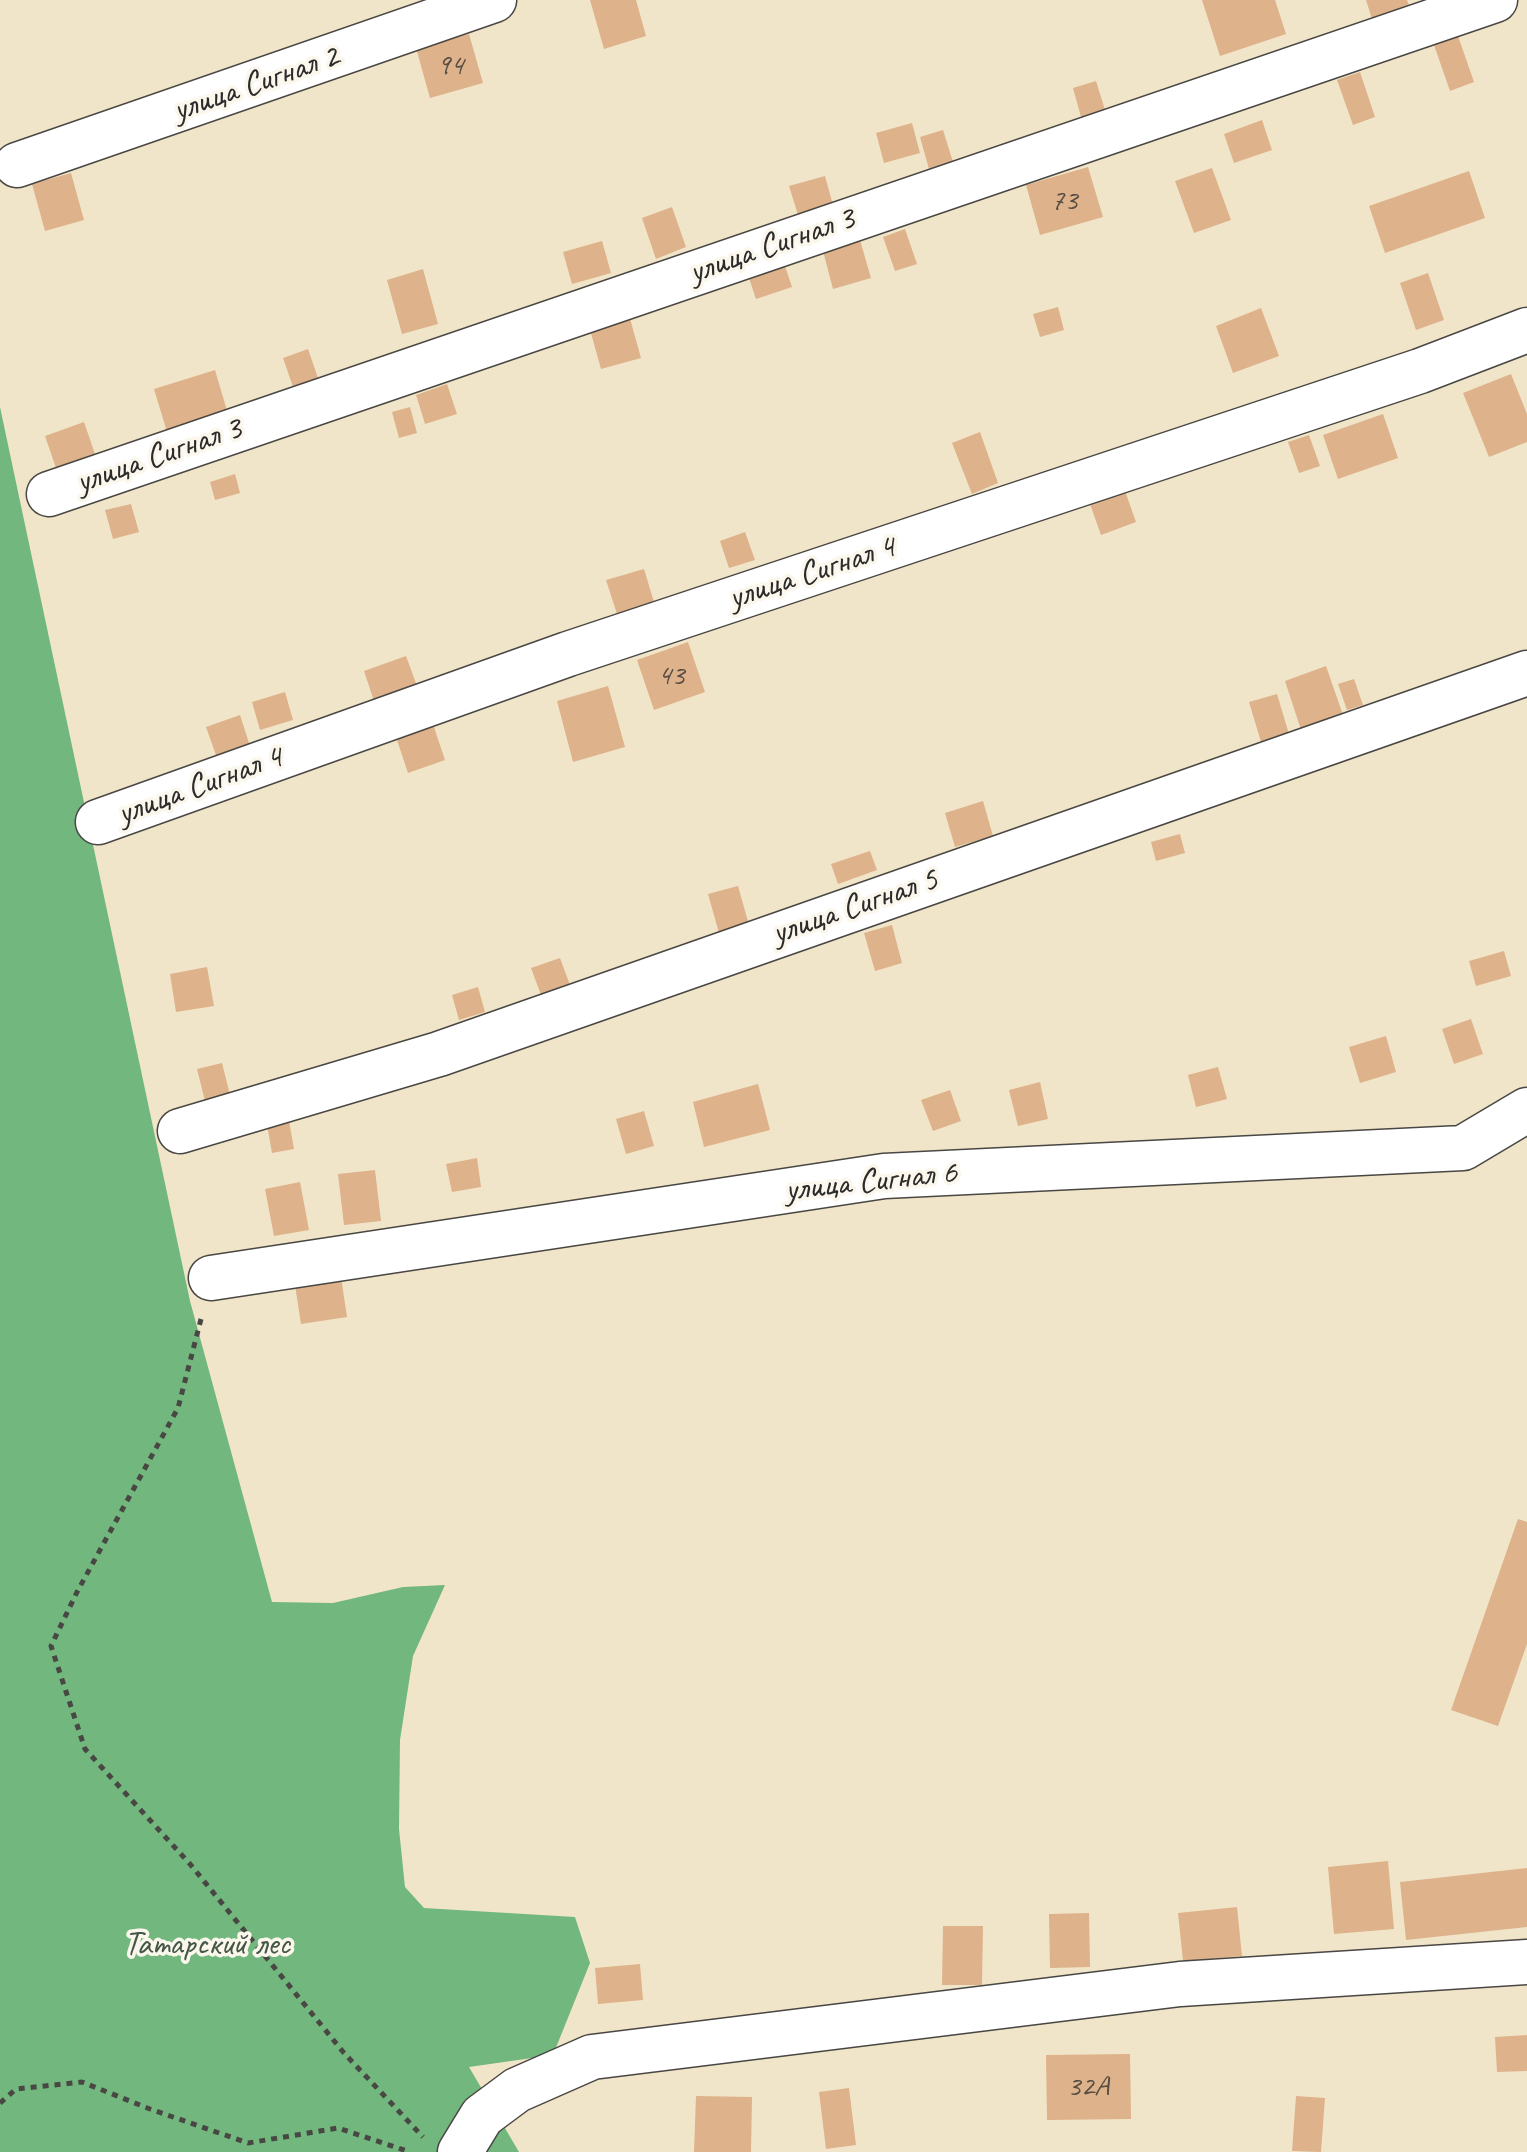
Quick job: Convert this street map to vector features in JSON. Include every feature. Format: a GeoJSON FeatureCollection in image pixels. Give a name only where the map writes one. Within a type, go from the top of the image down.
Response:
{"type":"FeatureCollection","features":[{"type":"Feature","properties":{"kind":"street","name":"улица Сигнал 2"},"geometry":{"type":"LineString","coordinates":[[17,165],[494,0]]}},
{"type":"Feature","properties":{"kind":"street","name":"улица Сигнал 3"},"geometry":{"type":"LineString","coordinates":[[49,494],[1495,0]]}},
{"type":"Feature","properties":{"kind":"street","name":"улица Сигнал 4"},"geometry":{"type":"LineString","coordinates":[[98,822],[568,654],[1406,376],[1527,330]]}},
{"type":"Feature","properties":{"kind":"street","name":"улица Сигнал 5"},"geometry":{"type":"LineString","coordinates":[[180,1131],[439,1054],[1527,673]]}},
{"type":"Feature","properties":{"kind":"street","name":"улица Сигнал 6"},"geometry":{"type":"LineString","coordinates":[[211,1278],[884,1176],[1463,1148],[1527,1110]]}},
{"type":"Feature","properties":{"kind":"street"},"geometry":{"type":"LineString","coordinates":[[444,2146],[517,2090],[592,2057],[1180,1984],[1527,1962]]}},
{"type":"Feature","properties":{"kind":"path"},"geometry":{"type":"LineString","coordinates":[[211,1278],[178,1408],[77,1592],[51,1646],[85,1749],[190,1864],[344,2053],[444,2146]]}},
{"type":"Feature","properties":{"kind":"path"},"geometry":{"type":"LineString","coordinates":[[0,2103],[16,2089],[82,2082],[248,2143],[338,2128],[410,2152]]}},
{"type":"Feature","properties":{"kind":"green space","name":"Татарский лес"},"geometry":{"type":"Polygon","coordinates":[[[0,407],[190,1301],[272,1602],[333,1603],[403,1587],[445,1585],[413,1656],[400,1740],[399,1829],[405,1887],[424,1908],[575,1917],[590,1963],[553,2055],[469,2067],[519,2152],[0,2152],[0,407]]]}},
{"type":"Feature","properties":{"kind":"building"},"geometry":{"type":"Polygon","coordinates":[[[590,0],[636,0],[646,36],[604,49],[590,0]]]}},
{"type":"Feature","properties":{"kind":"building"},"geometry":{"type":"Polygon","coordinates":[[[1202,0],[1275,0],[1286,34],[1220,56],[1202,0]]]}},
{"type":"Feature","properties":{"kind":"building"},"geometry":{"type":"Polygon","coordinates":[[[1366,0],[1407,0],[1409,5],[1372,19],[1366,0]]]}},
{"type":"Feature","properties":{"kind":"building"},"geometry":{"type":"Polygon","coordinates":[[[469,34],[483,83],[430,98],[416,48],[469,34]]]}},
{"type":"Feature","properties":{"kind":"building"},"geometry":{"type":"Polygon","coordinates":[[[1458,36],[1474,82],[1450,91],[1434,45],[1458,36]]]}},
{"type":"Feature","properties":{"kind":"building"},"geometry":{"type":"Polygon","coordinates":[[[1360,72],[1375,117],[1353,125],[1337,80],[1360,72]]]}},
{"type":"Feature","properties":{"kind":"building"},"geometry":{"type":"Polygon","coordinates":[[[1096,81],[1105,110],[1081,117],[1073,88],[1096,81]]]}},
{"type":"Feature","properties":{"kind":"building"},"geometry":{"type":"Polygon","coordinates":[[[1262,120],[1272,150],[1234,163],[1224,134],[1262,120]]]}},
{"type":"Feature","properties":{"kind":"building"},"geometry":{"type":"Polygon","coordinates":[[[912,123],[920,153],[884,163],[876,133],[912,123]]]}},
{"type":"Feature","properties":{"kind":"building"},"geometry":{"type":"Polygon","coordinates":[[[943,130],[953,162],[929,169],[920,137],[943,130]]]}},
{"type":"Feature","properties":{"kind":"building"},"geometry":{"type":"Polygon","coordinates":[[[1088,167],[1103,217],[1040,235],[1026,185],[1088,167]]]}},
{"type":"Feature","properties":{"kind":"building"},"geometry":{"type":"Polygon","coordinates":[[[1212,168],[1231,220],[1194,233],[1175,181],[1212,168]]]}},
{"type":"Feature","properties":{"kind":"building"},"geometry":{"type":"Polygon","coordinates":[[[1469,171],[1485,218],[1385,253],[1369,206],[1469,171]]]}},
{"type":"Feature","properties":{"kind":"building"},"geometry":{"type":"Polygon","coordinates":[[[71,173],[84,220],[45,231],[32,184],[71,173]]]}},
{"type":"Feature","properties":{"kind":"building"},"geometry":{"type":"Polygon","coordinates":[[[825,176],[833,205],[798,215],[789,186],[825,176]]]}},
{"type":"Feature","properties":{"kind":"building"},"geometry":{"type":"Polygon","coordinates":[[[672,207],[686,247],[656,259],[642,218],[672,207]]]}},
{"type":"Feature","properties":{"kind":"building"},"geometry":{"type":"Polygon","coordinates":[[[905,229],[917,264],[895,271],[883,237],[905,229]]]}},
{"type":"Feature","properties":{"kind":"building"},"geometry":{"type":"Polygon","coordinates":[[[860,240],[871,278],[833,289],[823,251],[860,240]]]}},
{"type":"Feature","properties":{"kind":"building"},"geometry":{"type":"Polygon","coordinates":[[[602,241],[611,273],[572,284],[563,252],[602,241]]]}},
{"type":"Feature","properties":{"kind":"building"},"geometry":{"type":"Polygon","coordinates":[[[781,254],[792,287],[756,299],[745,266],[781,254]]]}},
{"type":"Feature","properties":{"kind":"building"},"geometry":{"type":"Polygon","coordinates":[[[423,269],[438,324],[402,334],[387,280],[423,269]]]}},
{"type":"Feature","properties":{"kind":"building"},"geometry":{"type":"Polygon","coordinates":[[[1428,273],[1444,320],[1416,330],[1400,283],[1428,273]]]}},
{"type":"Feature","properties":{"kind":"building"},"geometry":{"type":"Polygon","coordinates":[[[1058,307],[1064,330],[1040,337],[1033,314],[1058,307]]]}},
{"type":"Feature","properties":{"kind":"building"},"geometry":{"type":"Polygon","coordinates":[[[1261,308],[1279,356],[1233,373],[1216,326],[1261,308]]]}},
{"type":"Feature","properties":{"kind":"building"},"geometry":{"type":"Polygon","coordinates":[[[629,315],[641,358],[601,369],[589,326],[629,315]]]}},
{"type":"Feature","properties":{"kind":"building"},"geometry":{"type":"Polygon","coordinates":[[[308,349],[318,378],[293,387],[283,358],[308,349]]]}},
{"type":"Feature","properties":{"kind":"building"},"geometry":{"type":"Polygon","coordinates":[[[215,370],[228,414],[167,432],[154,389],[215,370]]]}},
{"type":"Feature","properties":{"kind":"building"},"geometry":{"type":"Polygon","coordinates":[[[1511,374],[1527,414],[1527,442],[1489,457],[1463,393],[1511,374]]]}},
{"type":"Feature","properties":{"kind":"building"},"geometry":{"type":"Polygon","coordinates":[[[447,384],[457,414],[425,424],[416,395],[447,384]]]}},
{"type":"Feature","properties":{"kind":"building"},"geometry":{"type":"Polygon","coordinates":[[[410,407],[417,433],[399,438],[392,412],[410,407]]]}},
{"type":"Feature","properties":{"kind":"building"},"geometry":{"type":"Polygon","coordinates":[[[1383,414],[1398,458],[1338,479],[1323,435],[1383,414]]]}},
{"type":"Feature","properties":{"kind":"building"},"geometry":{"type":"Polygon","coordinates":[[[84,422],[96,457],[57,471],[45,436],[84,422]]]}},
{"type":"Feature","properties":{"kind":"building"},"geometry":{"type":"Polygon","coordinates":[[[980,432],[998,483],[972,494],[952,443],[980,432]]]}},
{"type":"Feature","properties":{"kind":"building"},"geometry":{"type":"Polygon","coordinates":[[[1309,435],[1320,466],[1299,473],[1288,442],[1309,435]]]}},
{"type":"Feature","properties":{"kind":"building"},"geometry":{"type":"Polygon","coordinates":[[[235,474],[240,493],[215,500],[210,482],[235,474]]]}},
{"type":"Feature","properties":{"kind":"building"},"geometry":{"type":"Polygon","coordinates":[[[1124,488],[1136,522],[1101,535],[1089,501],[1124,488]]]}},
{"type":"Feature","properties":{"kind":"building"},"geometry":{"type":"Polygon","coordinates":[[[131,504],[139,532],[113,539],[105,510],[131,504]]]}},
{"type":"Feature","properties":{"kind":"building"},"geometry":{"type":"Polygon","coordinates":[[[745,532],[755,560],[729,568],[720,541],[745,532]]]}},
{"type":"Feature","properties":{"kind":"building"},"geometry":{"type":"Polygon","coordinates":[[[644,569],[654,602],[617,614],[606,580],[644,569]]]}},
{"type":"Feature","properties":{"kind":"building"},"geometry":{"type":"Polygon","coordinates":[[[688,642],[705,692],[654,710],[637,660],[688,642]]]}},
{"type":"Feature","properties":{"kind":"building"},"geometry":{"type":"Polygon","coordinates":[[[406,656],[417,686],[374,701],[364,671],[406,656]]]}},
{"type":"Feature","properties":{"kind":"building"},"geometry":{"type":"Polygon","coordinates":[[[1326,666],[1343,715],[1301,730],[1285,681],[1326,666]]]}},
{"type":"Feature","properties":{"kind":"building"},"geometry":{"type":"Polygon","coordinates":[[[1354,679],[1363,705],[1347,710],[1338,684],[1354,679]]]}},
{"type":"Feature","properties":{"kind":"building"},"geometry":{"type":"Polygon","coordinates":[[[608,686],[625,747],[573,762],[557,701],[608,686]]]}},
{"type":"Feature","properties":{"kind":"building"},"geometry":{"type":"Polygon","coordinates":[[[285,692],[293,720],[260,730],[252,702],[285,692]]]}},
{"type":"Feature","properties":{"kind":"building"},"geometry":{"type":"Polygon","coordinates":[[[1277,694],[1289,734],[1261,742],[1249,702],[1277,694]]]}},
{"type":"Feature","properties":{"kind":"building"},"geometry":{"type":"Polygon","coordinates":[[[240,715],[250,746],[217,758],[206,727],[240,715]]]}},
{"type":"Feature","properties":{"kind":"building"},"geometry":{"type":"Polygon","coordinates":[[[433,724],[445,760],[408,773],[396,737],[433,724]]]}},
{"type":"Feature","properties":{"kind":"building"},"geometry":{"type":"Polygon","coordinates":[[[983,801],[993,836],[955,847],[945,813],[983,801]]]}},
{"type":"Feature","properties":{"kind":"building"},"geometry":{"type":"Polygon","coordinates":[[[1180,834],[1185,853],[1156,861],[1151,842],[1180,834]]]}},
{"type":"Feature","properties":{"kind":"building"},"geometry":{"type":"Polygon","coordinates":[[[870,851],[877,870],[838,884],[831,864],[870,851]]]}},
{"type":"Feature","properties":{"kind":"building"},"geometry":{"type":"Polygon","coordinates":[[[738,886],[749,925],[719,933],[708,894],[738,886]]]}},
{"type":"Feature","properties":{"kind":"building"},"geometry":{"type":"Polygon","coordinates":[[[892,925],[902,963],[875,971],[864,933],[892,925]]]}},
{"type":"Feature","properties":{"kind":"building"},"geometry":{"type":"Polygon","coordinates":[[[1504,951],[1511,976],[1476,986],[1469,961],[1504,951]]]}},
{"type":"Feature","properties":{"kind":"building"},"geometry":{"type":"Polygon","coordinates":[[[560,958],[570,985],[541,995],[531,968],[560,958]]]}},
{"type":"Feature","properties":{"kind":"building"},"geometry":{"type":"Polygon","coordinates":[[[207,967],[214,1006],[176,1012],[170,974],[207,967]]]}},
{"type":"Feature","properties":{"kind":"building"},"geometry":{"type":"Polygon","coordinates":[[[478,987],[485,1012],[459,1020],[452,995],[478,987]]]}},
{"type":"Feature","properties":{"kind":"building"},"geometry":{"type":"Polygon","coordinates":[[[1471,1019],[1483,1054],[1454,1064],[1442,1029],[1471,1019]]]}},
{"type":"Feature","properties":{"kind":"building"},"geometry":{"type":"Polygon","coordinates":[[[1386,1036],[1396,1072],[1360,1083],[1349,1047],[1386,1036]]]}},
{"type":"Feature","properties":{"kind":"building"},"geometry":{"type":"Polygon","coordinates":[[[222,1063],[231,1099],[206,1105],[197,1069],[222,1063]]]}},
{"type":"Feature","properties":{"kind":"building"},"geometry":{"type":"Polygon","coordinates":[[[1218,1067],[1227,1099],[1196,1107],[1188,1075],[1218,1067]]]}},
{"type":"Feature","properties":{"kind":"building"},"geometry":{"type":"Polygon","coordinates":[[[1040,1082],[1048,1119],[1018,1126],[1009,1090],[1040,1082]]]}},
{"type":"Feature","properties":{"kind":"building"},"geometry":{"type":"Polygon","coordinates":[[[758,1084],[770,1130],[704,1147],[693,1102],[758,1084]]]}},
{"type":"Feature","properties":{"kind":"building"},"geometry":{"type":"Polygon","coordinates":[[[950,1090],[961,1121],[933,1131],[921,1100],[950,1090]]]}},
{"type":"Feature","properties":{"kind":"building"},"geometry":{"type":"Polygon","coordinates":[[[644,1111],[654,1146],[626,1154],[616,1119],[644,1111]]]}},
{"type":"Feature","properties":{"kind":"building"},"geometry":{"type":"Polygon","coordinates":[[[288,1115],[294,1149],[272,1153],[266,1119],[288,1115]]]}},
{"type":"Feature","properties":{"kind":"building"},"geometry":{"type":"Polygon","coordinates":[[[477,1158],[481,1187],[452,1192],[446,1164],[477,1158]]]}},
{"type":"Feature","properties":{"kind":"building"},"geometry":{"type":"Polygon","coordinates":[[[375,1170],[381,1221],[344,1225],[338,1174],[375,1170]]]}},
{"type":"Feature","properties":{"kind":"building"},"geometry":{"type":"Polygon","coordinates":[[[300,1182],[309,1230],[274,1236],[265,1189],[300,1182]]]}},
{"type":"Feature","properties":{"kind":"building"},"geometry":{"type":"Polygon","coordinates":[[[341,1277],[347,1317],[301,1324],[295,1285],[341,1277]]]}},
{"type":"Feature","properties":{"kind":"building"},"geometry":{"type":"Polygon","coordinates":[[[1518,1519],[1527,1522],[1527,1644],[1498,1726],[1451,1710],[1518,1519]]]}},
{"type":"Feature","properties":{"kind":"building"},"geometry":{"type":"Polygon","coordinates":[[[1388,1861],[1394,1929],[1334,1934],[1328,1867],[1388,1861]]]}},
{"type":"Feature","properties":{"kind":"building"},"geometry":{"type":"Polygon","coordinates":[[[1527,1868],[1527,1927],[1406,1940],[1400,1882],[1527,1868]]]}},
{"type":"Feature","properties":{"kind":"building"},"geometry":{"type":"Polygon","coordinates":[[[1237,1907],[1242,1956],[1183,1961],[1178,1913],[1237,1907]]]}},
{"type":"Feature","properties":{"kind":"building"},"geometry":{"type":"Polygon","coordinates":[[[1089,1913],[1090,1967],[1050,1968],[1049,1914],[1089,1913]]]}},
{"type":"Feature","properties":{"kind":"building"},"geometry":{"type":"Polygon","coordinates":[[[943,1926],[983,1926],[982,1985],[942,1985],[943,1926]]]}},
{"type":"Feature","properties":{"kind":"building"},"geometry":{"type":"Polygon","coordinates":[[[640,1964],[643,2000],[598,2004],[595,1968],[640,1964]]]}},
{"type":"Feature","properties":{"kind":"building"},"geometry":{"type":"Polygon","coordinates":[[[1527,2035],[1527,2071],[1497,2072],[1495,2037],[1527,2035]]]}},
{"type":"Feature","properties":{"kind":"building"},"geometry":{"type":"Polygon","coordinates":[[[1130,2054],[1131,2119],[1047,2120],[1046,2055],[1130,2054]]]}},
{"type":"Feature","properties":{"kind":"building"},"geometry":{"type":"Polygon","coordinates":[[[849,2088],[856,2145],[826,2149],[819,2092],[849,2088]]]}},
{"type":"Feature","properties":{"kind":"building"},"geometry":{"type":"Polygon","coordinates":[[[696,2096],[752,2097],[751,2152],[694,2152],[696,2096]]]}},
{"type":"Feature","properties":{"kind":"building"},"geometry":{"type":"Polygon","coordinates":[[[1296,2096],[1325,2098],[1321,2152],[1292,2151],[1296,2096]]]}}]}
